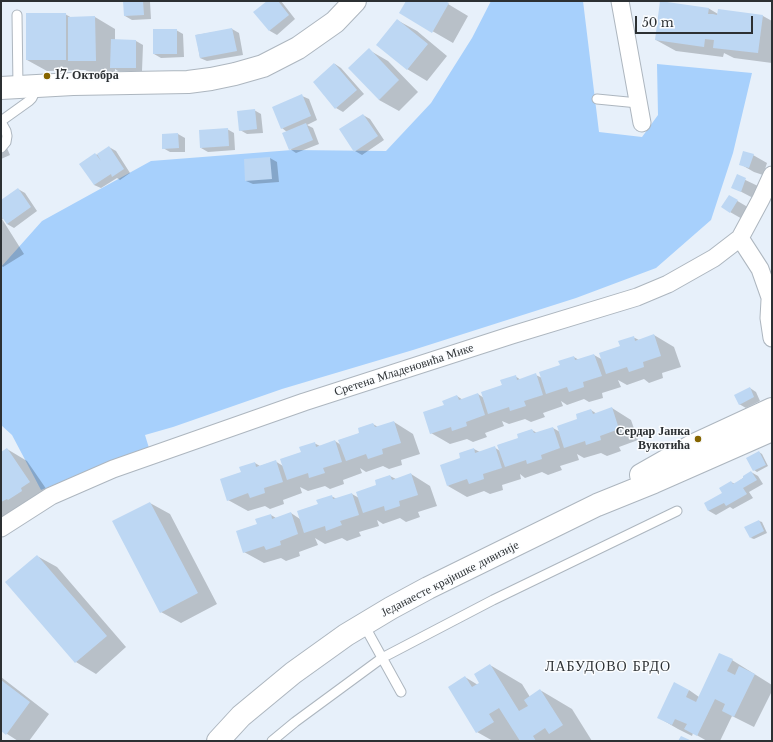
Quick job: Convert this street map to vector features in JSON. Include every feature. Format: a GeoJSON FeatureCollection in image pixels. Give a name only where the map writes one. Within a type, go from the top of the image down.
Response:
{"type":"FeatureCollection","features":[{"type":"Feature","properties":{"kind":"street"},"geometry":{"type":"LineString","coordinates":[[19,87],[188,82],[235,74],[263,66],[298,48],[335,22],[355,1]]}},
{"type":"Feature","properties":{"kind":"street"},"geometry":{"type":"LineString","coordinates":[[620,1],[642,123]]}},
{"type":"Feature","properties":{"kind":"street","name":"Сретена Младеновића Мике"},"geometry":{"type":"LineString","coordinates":[[1,528],[51,496],[113,469],[304,402],[652,291],[681,278],[714,258],[740,238],[762,199],[772,175]]}},
{"type":"Feature","properties":{"kind":"street"},"geometry":{"type":"LineString","coordinates":[[740,238],[760,269],[771,301],[769,318],[772,338]]}},
{"type":"Feature","properties":{"kind":"street","name":"Једанаесте крајишке дивизије"},"geometry":{"type":"LineString","coordinates":[[597,505],[652,467],[692,446],[772,409]]}},
{"type":"Feature","properties":{"kind":"street","name":"Једанаесте крајишке дивизије"},"geometry":{"type":"LineString","coordinates":[[218,741],[241,716],[292,673],[346,635],[428,588],[597,505],[654,482],[772,430]]}},
{"type":"Feature","properties":{"kind":"lane"},"geometry":{"type":"LineString","coordinates":[[1,148],[6,142],[7,136],[1,122],[32,98],[19,87],[17,15]]}},
{"type":"Feature","properties":{"kind":"lane"},"geometry":{"type":"LineString","coordinates":[[597,99],[638,103]]}},
{"type":"Feature","properties":{"kind":"lane"},"geometry":{"type":"LineString","coordinates":[[272,741],[295,722],[382,658],[493,600],[677,510]]}},
{"type":"Feature","properties":{"kind":"lane"},"geometry":{"type":"LineString","coordinates":[[364,625],[401,692]]}},
{"type":"Feature","properties":{"kind":"shaded area"},"geometry":{"type":"Polygon","coordinates":[[[491,1],[583,1],[599,132],[642,137],[658,115],[657,64],[752,73],[733,153],[711,220],[656,268],[576,298],[413,350],[282,389],[173,427],[145,435],[149,448],[41,490],[12,435],[1,425],[1,267],[42,221],[151,161],[292,150],[386,151],[431,103],[472,38],[491,1]]]}},
{"type":"Feature","properties":{"kind":"building"},"geometry":{"type":"Polygon","coordinates":[[[123,1],[143,1],[144,15],[124,16],[123,1]]]}},
{"type":"Feature","properties":{"kind":"building"},"geometry":{"type":"Polygon","coordinates":[[[267,1],[278,1],[289,15],[269,31],[253,12],[267,1]]]}},
{"type":"Feature","properties":{"kind":"building"},"geometry":{"type":"Polygon","coordinates":[[[406,1],[445,1],[449,3],[432,33],[399,13],[406,1]]]}},
{"type":"Feature","properties":{"kind":"building"},"geometry":{"type":"Polygon","coordinates":[[[660,1],[709,8],[708,14],[717,15],[718,9],[763,15],[758,53],[713,48],[714,40],[705,39],[704,47],[655,40],[660,1]]]}},
{"type":"Feature","properties":{"kind":"building"},"geometry":{"type":"Polygon","coordinates":[[[26,13],[66,13],[66,60],[26,60],[26,13]]]}},
{"type":"Feature","properties":{"kind":"building"},"geometry":{"type":"Polygon","coordinates":[[[95,16],[96,61],[68,61],[68,17],[95,16]]]}},
{"type":"Feature","properties":{"kind":"building"},"geometry":{"type":"Polygon","coordinates":[[[397,19],[428,44],[407,70],[376,45],[397,19]]]}},
{"type":"Feature","properties":{"kind":"building"},"geometry":{"type":"Polygon","coordinates":[[[232,28],[237,51],[200,58],[195,35],[232,28]]]}},
{"type":"Feature","properties":{"kind":"building"},"geometry":{"type":"Polygon","coordinates":[[[153,29],[177,29],[177,54],[153,54],[153,29]]]}},
{"type":"Feature","properties":{"kind":"building"},"geometry":{"type":"Polygon","coordinates":[[[111,39],[136,40],[136,68],[110,68],[111,39]]]}},
{"type":"Feature","properties":{"kind":"building"},"geometry":{"type":"Polygon","coordinates":[[[369,48],[399,80],[379,100],[348,68],[369,48]]]}},
{"type":"Feature","properties":{"kind":"building"},"geometry":{"type":"Polygon","coordinates":[[[334,63],[357,90],[335,109],[313,82],[334,63]]]}},
{"type":"Feature","properties":{"kind":"building"},"geometry":{"type":"Polygon","coordinates":[[[302,94],[311,116],[281,129],[272,107],[302,94]]]}},
{"type":"Feature","properties":{"kind":"building"},"geometry":{"type":"Polygon","coordinates":[[[255,109],[257,129],[239,131],[237,111],[255,109]]]}},
{"type":"Feature","properties":{"kind":"building"},"geometry":{"type":"Polygon","coordinates":[[[363,114],[378,136],[354,152],[339,129],[363,114]]]}},
{"type":"Feature","properties":{"kind":"building"},"geometry":{"type":"Polygon","coordinates":[[[306,123],[313,140],[289,150],[282,133],[306,123]]]}},
{"type":"Feature","properties":{"kind":"building"},"geometry":{"type":"Polygon","coordinates":[[[228,128],[229,146],[200,148],[199,130],[228,128]]]}},
{"type":"Feature","properties":{"kind":"building"},"geometry":{"type":"Polygon","coordinates":[[[178,133],[179,148],[162,149],[162,134],[178,133]]]}},
{"type":"Feature","properties":{"kind":"building"},"geometry":{"type":"Polygon","coordinates":[[[109,146],[124,169],[112,177],[111,174],[94,185],[79,164],[95,153],[101,161],[97,154],[109,146]]]}},
{"type":"Feature","properties":{"kind":"building"},"geometry":{"type":"Polygon","coordinates":[[[743,151],[754,154],[749,168],[739,165],[743,151]]]}},
{"type":"Feature","properties":{"kind":"building"},"geometry":{"type":"Polygon","coordinates":[[[270,157],[272,179],[245,181],[244,159],[270,157]]]}},
{"type":"Feature","properties":{"kind":"building"},"geometry":{"type":"Polygon","coordinates":[[[737,174],[746,178],[741,192],[731,188],[737,174]]]}},
{"type":"Feature","properties":{"kind":"building"},"geometry":{"type":"Polygon","coordinates":[[[18,188],[31,207],[7,224],[1,216],[1,200],[18,188]]]}},
{"type":"Feature","properties":{"kind":"building"},"geometry":{"type":"Polygon","coordinates":[[[729,195],[738,200],[730,213],[721,207],[729,195]]]}},
{"type":"Feature","properties":{"kind":"building"},"geometry":{"type":"Polygon","coordinates":[[[654,334],[661,356],[643,362],[644,367],[629,372],[627,367],[606,374],[599,353],[620,346],[618,341],[634,336],[635,341],[654,334]]]}},
{"type":"Feature","properties":{"kind":"building"},"geometry":{"type":"Polygon","coordinates":[[[594,354],[602,376],[583,382],[584,387],[569,392],[567,387],[546,394],[539,372],[560,365],[558,361],[574,356],[575,360],[594,354]]]}},
{"type":"Feature","properties":{"kind":"building"},"geometry":{"type":"Polygon","coordinates":[[[536,373],[543,395],[524,401],[526,406],[510,411],[509,407],[488,414],[481,392],[502,385],[500,380],[516,375],[517,380],[536,373]]]}},
{"type":"Feature","properties":{"kind":"building"},"geometry":{"type":"Polygon","coordinates":[[[750,387],[754,397],[739,405],[734,395],[750,387]]]}},
{"type":"Feature","properties":{"kind":"building"},"geometry":{"type":"Polygon","coordinates":[[[478,393],[485,415],[466,422],[467,426],[452,431],[451,427],[430,434],[423,412],[444,405],[442,401],[457,395],[459,400],[478,393]]]}},
{"type":"Feature","properties":{"kind":"building"},"geometry":{"type":"Polygon","coordinates":[[[612,407],[619,429],[600,436],[601,440],[586,445],[585,441],[564,448],[557,426],[577,419],[576,414],[591,409],[593,414],[612,407]]]}},
{"type":"Feature","properties":{"kind":"building"},"geometry":{"type":"Polygon","coordinates":[[[394,421],[401,443],[382,449],[383,454],[368,459],[366,454],[346,461],[338,440],[359,433],[358,428],[373,423],[375,427],[394,421]]]}},
{"type":"Feature","properties":{"kind":"building"},"geometry":{"type":"Polygon","coordinates":[[[553,427],[560,448],[541,455],[542,459],[527,464],[526,460],[505,467],[497,445],[518,438],[517,434],[532,429],[534,433],[553,427]]]}},
{"type":"Feature","properties":{"kind":"building"},"geometry":{"type":"Polygon","coordinates":[[[335,440],[342,462],[323,468],[325,473],[309,478],[308,473],[287,480],[280,459],[301,452],[299,447],[315,442],[316,447],[335,440]]]}},
{"type":"Feature","properties":{"kind":"building"},"geometry":{"type":"Polygon","coordinates":[[[495,446],[502,468],[483,474],[484,479],[469,484],[467,479],[447,486],[440,465],[460,458],[459,453],[474,448],[475,453],[495,446]]]}},
{"type":"Feature","properties":{"kind":"building"},"geometry":{"type":"Polygon","coordinates":[[[7,448],[30,482],[21,488],[22,491],[8,500],[7,499],[1,502],[1,452],[7,448]]]}},
{"type":"Feature","properties":{"kind":"building"},"geometry":{"type":"Polygon","coordinates":[[[759,451],[766,465],[753,471],[746,458],[759,451]]]}},
{"type":"Feature","properties":{"kind":"building"},"geometry":{"type":"Polygon","coordinates":[[[276,460],[283,482],[264,488],[265,493],[250,498],[248,493],[227,501],[220,479],[241,472],[239,467],[255,462],[256,467],[276,460]]]}},
{"type":"Feature","properties":{"kind":"building"},"geometry":{"type":"Polygon","coordinates":[[[751,471],[757,480],[743,488],[747,494],[726,506],[724,503],[708,511],[704,503],[722,493],[719,488],[731,481],[733,484],[751,471]]]}},
{"type":"Feature","properties":{"kind":"building"},"geometry":{"type":"Polygon","coordinates":[[[411,473],[418,495],[399,501],[400,506],[385,511],[384,506],[363,513],[356,492],[376,485],[375,480],[390,475],[392,480],[411,473]]]}},
{"type":"Feature","properties":{"kind":"building"},"geometry":{"type":"Polygon","coordinates":[[[352,493],[359,515],[340,521],[342,525],[326,531],[325,526],[304,533],[297,511],[318,504],[316,500],[332,495],[333,499],[352,493]]]}},
{"type":"Feature","properties":{"kind":"building"},"geometry":{"type":"Polygon","coordinates":[[[150,502],[198,593],[160,613],[112,521],[150,502]]]}},
{"type":"Feature","properties":{"kind":"building"},"geometry":{"type":"Polygon","coordinates":[[[291,512],[298,534],[280,541],[281,545],[266,550],[264,546],[243,553],[236,531],[257,524],[255,519],[271,514],[272,519],[291,512]]]}},
{"type":"Feature","properties":{"kind":"building"},"geometry":{"type":"Polygon","coordinates":[[[759,520],[764,531],[750,538],[744,527],[759,520]]]}},
{"type":"Feature","properties":{"kind":"building"},"geometry":{"type":"Polygon","coordinates":[[[37,555],[107,636],[75,663],[5,582],[37,555]]]}},
{"type":"Feature","properties":{"kind":"building"},"geometry":{"type":"Polygon","coordinates":[[[719,653],[733,659],[727,671],[735,675],[739,666],[755,674],[734,717],[722,711],[725,704],[715,699],[697,736],[684,729],[687,724],[675,719],[672,725],[657,718],[674,682],[689,690],[686,697],[696,702],[719,653]]]}},
{"type":"Feature","properties":{"kind":"building"},"geometry":{"type":"Polygon","coordinates":[[[490,664],[519,711],[528,706],[524,700],[540,689],[563,725],[549,734],[545,728],[533,736],[536,741],[520,741],[499,708],[489,714],[494,722],[476,733],[448,687],[465,676],[472,687],[479,683],[474,674],[490,664]]]}},
{"type":"Feature","properties":{"kind":"building"},"geometry":{"type":"Polygon","coordinates":[[[1,680],[30,702],[6,735],[1,731],[1,680]]]}},
{"type":"Feature","properties":{"kind":"building"},"geometry":{"type":"Polygon","coordinates":[[[681,736],[692,741],[678,741],[681,736]]]}},
{"type":"Feature","properties":{"kind":"place","name":"17. Октобра"},"geometry":{"type":"Point","coordinates":[47,76]}},
{"type":"Feature","properties":{"kind":"place","name":"Сердар Јанка Вукотића"},"geometry":{"type":"Point","coordinates":[698,439]}},
{"type":"Feature","properties":{"kind":"district","name":"ЛАБУДОВО БРДО"},"geometry":{"type":"Point","coordinates":[608,667]}}]}
